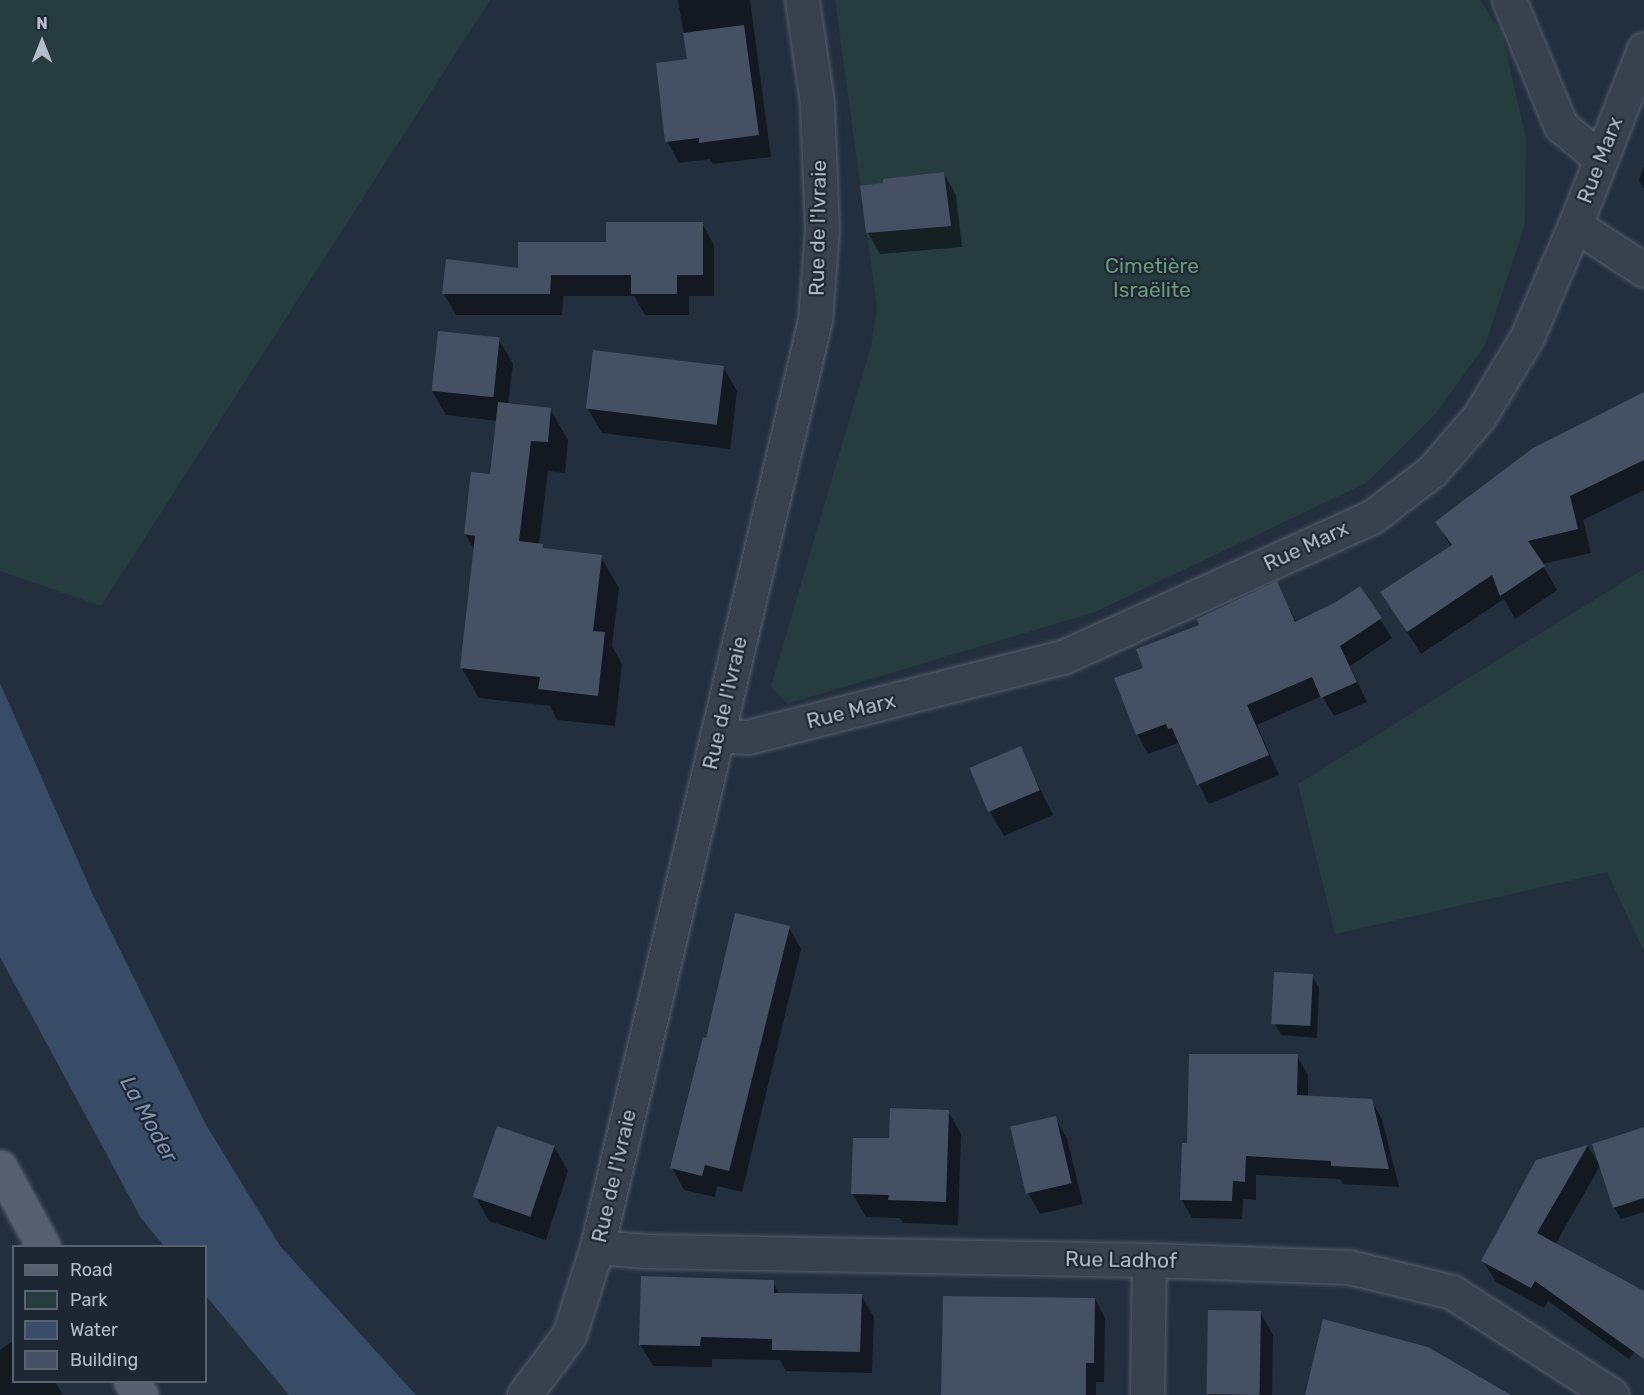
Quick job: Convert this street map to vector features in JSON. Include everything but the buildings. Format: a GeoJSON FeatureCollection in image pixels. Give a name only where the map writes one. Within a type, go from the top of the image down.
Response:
{"type":"FeatureCollection","features":[{"type":"Feature","properties":{"kind":"main road"},"geometry":{"type":"LineString","coordinates":[[0,1167],[42,1245]]}},
{"type":"Feature","properties":{"kind":"main road"},"geometry":{"type":"LineString","coordinates":[[132,1383],[141,1395]]}},
{"type":"Feature","properties":{"kind":"street","name":"Rue de l'Ivraie"},"geometry":{"type":"LineString","coordinates":[[532,1392],[569,1335],[597,1247],[815,320],[822,230],[817,103],[802,0]]}},
{"type":"Feature","properties":{"kind":"street"},"geometry":{"type":"LineString","coordinates":[[1509,0],[1561,126],[1601,159]]}},
{"type":"Feature","properties":{"kind":"street","name":"Rue Marx"},"geometry":{"type":"LineString","coordinates":[[717,735],[748,737],[1063,657],[1372,517],[1432,471],[1479,417],[1527,337],[1575,225],[1644,49]]}},
{"type":"Feature","properties":{"kind":"street"},"geometry":{"type":"LineString","coordinates":[[1575,225],[1644,270]]}},
{"type":"Feature","properties":{"kind":"street","name":"Rue Ladhof"},"geometry":{"type":"LineString","coordinates":[[597,1247],[646,1251],[1149,1260],[1349,1267],[1452,1292],[1612,1395]]}},
{"type":"Feature","properties":{"kind":"street"},"geometry":{"type":"LineString","coordinates":[[1147,1395],[1149,1260]]}},
{"type":"Feature","properties":{"kind":"green space"},"geometry":{"type":"Polygon","coordinates":[[[0,0],[490,0],[101,606],[0,571],[0,0]]]}},
{"type":"Feature","properties":{"kind":"green space","name":"Cimetière Israëlite"},"geometry":{"type":"Polygon","coordinates":[[[835,0],[1480,0],[1502,33],[1526,139],[1525,224],[1485,345],[1436,413],[1366,483],[1095,612],[787,704],[771,686],[871,346],[877,308],[835,0]]]}},
{"type":"Feature","properties":{"kind":"green space"},"geometry":{"type":"Polygon","coordinates":[[[1644,569],[1644,952],[1607,872],[1335,934],[1298,784],[1644,569]]]}},
{"type":"Feature","properties":{"kind":"water","name":"La Moder"},"geometry":{"type":"Polygon","coordinates":[[[0,683],[93,895],[205,1123],[280,1246],[416,1395],[289,1395],[207,1297],[207,1245],[163,1245],[141,1218],[0,957],[0,683]]]}}]}
